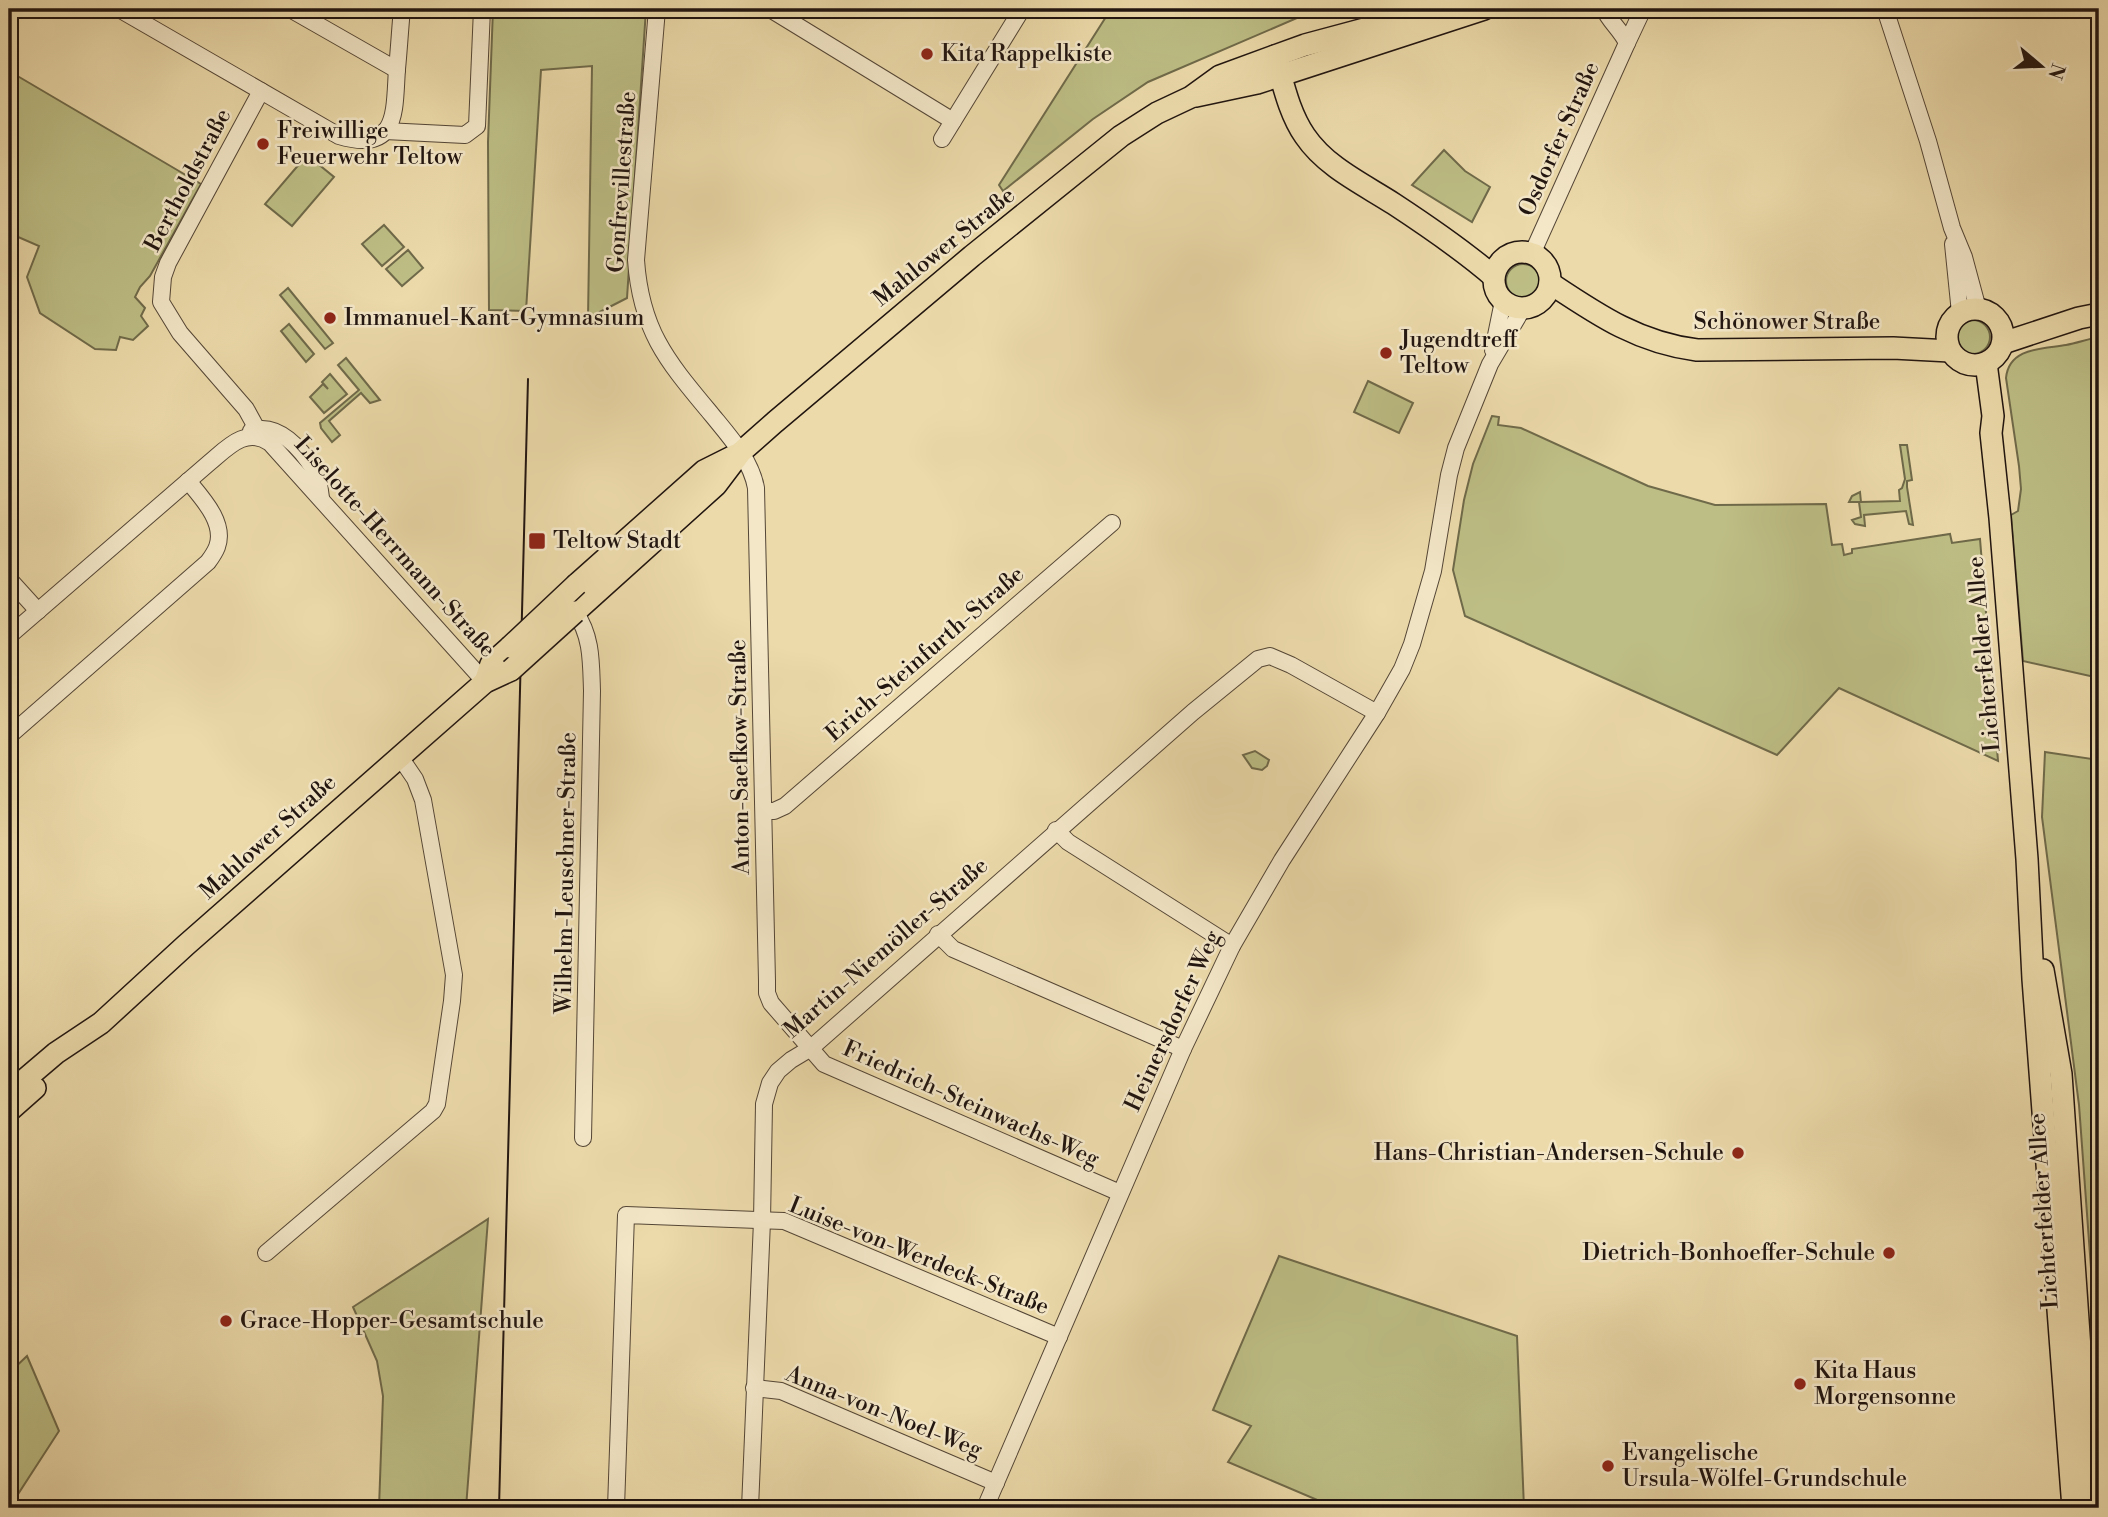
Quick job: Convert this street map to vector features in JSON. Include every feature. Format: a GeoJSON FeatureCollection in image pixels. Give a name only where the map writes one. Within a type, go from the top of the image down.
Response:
{"type":"FeatureCollection","features":[{"type":"Feature","properties":{"kind":"main road","name":"Mahlower Straße"},"geometry":{"type":"LineString","coordinates":[[9,1111],[61,1066],[88,1034],[369,783],[485,682],[511,670],[716,485],[741,452],[972,256],[1121,136],[1157,113],[1191,97],[1225,91],[1278,66],[1322,40],[1439,9]]}},
{"type":"Feature","properties":{"kind":"main road","name":"Mahlower Straße"},"geometry":{"type":"LineString","coordinates":[[1278,66],[1484,9]]}},
{"type":"Feature","properties":{"kind":"main road"},"geometry":{"type":"LineString","coordinates":[[1278,66],[1296,120],[1316,150],[1329,162],[1440,234],[1499,268]]}},
{"type":"Feature","properties":{"kind":"main road"},"geometry":{"type":"LineString","coordinates":[[1517,252],[1532,254],[1541,258],[1546,265],[1529,298],[1498,294],[1499,268],[1517,252]]}},
{"type":"Feature","properties":{"kind":"main road","name":"Schönower Straße"},"geometry":{"type":"LineString","coordinates":[[1529,298],[1604,318],[1648,340],[1673,347],[1697,350],[1893,348],[1950,351]]}},
{"type":"Feature","properties":{"kind":"main road"},"geometry":{"type":"LineString","coordinates":[[1986,311],[2001,333],[2000,352],[1979,364],[1959,361],[1950,351],[1948,344],[1962,317],[1986,311]]}},
{"type":"Feature","properties":{"kind":"main road"},"geometry":{"type":"LineString","coordinates":[[2001,333],[2089,316]]}},
{"type":"Feature","properties":{"kind":"main road","name":"Schönower Straße"},"geometry":{"type":"LineString","coordinates":[[1893,348],[1962,317]]}},
{"type":"Feature","properties":{"kind":"main road","name":"Lichterfelder Allee"},"geometry":{"type":"LineString","coordinates":[[1979,364],[1981,419],[1991,433],[2000,518],[2073,1508]]}},
{"type":"Feature","properties":{"kind":"main road","name":"Mahlower Straße"},"geometry":{"type":"LineString","coordinates":[[485,682],[491,664],[577,584],[704,471],[741,452]]}},
{"type":"Feature","properties":{"kind":"main road","name":"Lichterfelder Allee"},"geometry":{"type":"LineString","coordinates":[[2031,913],[2049,995],[2061,1074],[2091,1508]]}},
{"type":"Feature","properties":{"kind":"main road","name":"Mahlower Straße"},"geometry":{"type":"LineString","coordinates":[[9,1093],[56,1053],[88,1034]]}},
{"type":"Feature","properties":{"kind":"street"},"geometry":{"type":"LineString","coordinates":[[119,9],[339,136],[362,141],[370,140],[385,131],[395,114],[402,9]]}},
{"type":"Feature","properties":{"kind":"street"},"geometry":{"type":"LineString","coordinates":[[290,9],[397,70]]}},
{"type":"Feature","properties":{"kind":"street"},"geometry":{"type":"LineString","coordinates":[[385,131],[465,135],[477,126],[482,9]]}},
{"type":"Feature","properties":{"kind":"street","name":"Gonfrevillestraße"},"geometry":{"type":"LineString","coordinates":[[657,9],[636,260],[640,296],[649,326],[670,362],[741,452]]}},
{"type":"Feature","properties":{"kind":"street"},"geometry":{"type":"LineString","coordinates":[[770,9],[953,121]]}},
{"type":"Feature","properties":{"kind":"street"},"geometry":{"type":"LineString","coordinates":[[942,139],[1022,9]]}},
{"type":"Feature","properties":{"kind":"street","name":"Osdorfer Straße"},"geometry":{"type":"LineString","coordinates":[[1604,9],[1627,43]]}},
{"type":"Feature","properties":{"kind":"street","name":"Osdorfer Straße"},"geometry":{"type":"LineString","coordinates":[[1532,254],[1643,9]]}},
{"type":"Feature","properties":{"kind":"street"},"geometry":{"type":"LineString","coordinates":[[1885,9],[1928,141],[1952,228],[1964,257],[1962,317]]}},
{"type":"Feature","properties":{"kind":"street","name":"Bertholdstraße"},"geometry":{"type":"LineString","coordinates":[[257,429],[246,408],[180,333],[161,302],[163,277],[168,263],[261,91]]}},
{"type":"Feature","properties":{"kind":"street","name":"Heinersdorfer Weg"},"geometry":{"type":"LineString","coordinates":[[985,1508],[1183,1049],[1232,946],[1282,860],[1377,713],[1402,669],[1433,571],[1451,466],[1469,413],[1490,364],[1529,298]]}},
{"type":"Feature","properties":{"kind":"street"},"geometry":{"type":"LineString","coordinates":[[9,636],[245,434],[257,429],[271,430],[296,447],[315,472],[321,498]]}},
{"type":"Feature","properties":{"kind":"street","name":"Liselotte-Herrmann-Straße"},"geometry":{"type":"LineString","coordinates":[[237,440],[252,436],[270,443],[485,682]]}},
{"type":"Feature","properties":{"kind":"street","name":"Anton-Saefkow-Straße"},"geometry":{"type":"LineString","coordinates":[[741,452],[754,477],[756,488],[767,993],[771,1003],[811,1048]]}},
{"type":"Feature","properties":{"kind":"street"},"geometry":{"type":"LineString","coordinates":[[9,736],[208,562],[218,546],[218,530],[207,505],[188,481]]}},
{"type":"Feature","properties":{"kind":"street","name":"Erich-Steinfurth-Straße"},"geometry":{"type":"LineString","coordinates":[[764,811],[785,806],[1112,523]]}},
{"type":"Feature","properties":{"kind":"street"},"geometry":{"type":"LineString","coordinates":[[9,579],[38,611]]}},
{"type":"Feature","properties":{"kind":"street","name":"Wilhelm-Leuschner-Straße"},"geometry":{"type":"LineString","coordinates":[[575,612],[585,627],[590,643],[592,691],[583,1138]]}},
{"type":"Feature","properties":{"kind":"street","name":"Martin-Niemöller-Straße"},"geometry":{"type":"LineString","coordinates":[[751,1508],[764,1104],[770,1083],[778,1071],[811,1048],[1056,830],[1258,659],[1270,656],[1291,665],[1377,713]]}},
{"type":"Feature","properties":{"kind":"street"},"geometry":{"type":"LineString","coordinates":[[266,1253],[433,1111],[437,1104],[453,1001],[454,975],[423,800],[415,779],[400,757]]}},
{"type":"Feature","properties":{"kind":"street"},"geometry":{"type":"LineString","coordinates":[[1056,830],[1068,842],[1232,946]]}},
{"type":"Feature","properties":{"kind":"street"},"geometry":{"type":"LineString","coordinates":[[938,934],[953,949],[1183,1049]]}},
{"type":"Feature","properties":{"kind":"street","name":"Friedrich-Steinwachs-Weg"},"geometry":{"type":"LineString","coordinates":[[811,1048],[824,1064],[1120,1194]]}},
{"type":"Feature","properties":{"kind":"street","name":"Luise-von-Werdeck-Straße"},"geometry":{"type":"LineString","coordinates":[[616,1508],[626,1215],[784,1221],[1059,1337]]}},
{"type":"Feature","properties":{"kind":"street","name":"Anna-von-Noel-Weg"},"geometry":{"type":"LineString","coordinates":[[754,1388],[781,1391],[996,1483]]}},
{"type":"Feature","properties":{"kind":"green space"},"geometry":{"type":"Polygon","coordinates":[[[493,9],[646,9],[627,298],[588,318],[592,66],[541,70],[526,311],[489,310],[488,142],[493,9]]]}},
{"type":"Feature","properties":{"kind":"green space"},"geometry":{"type":"Polygon","coordinates":[[[1111,9],[1285,9],[1297,18],[1148,82],[1093,119],[1003,191],[999,185],[1111,9]]]}},
{"type":"Feature","properties":{"kind":"green space"},"geometry":{"type":"Polygon","coordinates":[[[9,71],[201,184],[150,276],[135,297],[145,308],[141,316],[148,326],[133,340],[120,337],[116,350],[95,349],[40,313],[27,277],[39,246],[9,233],[9,71]]]}},
{"type":"Feature","properties":{"kind":"green space"},"geometry":{"type":"Polygon","coordinates":[[[1444,150],[1465,171],[1490,187],[1472,222],[1412,185],[1444,150]]]}},
{"type":"Feature","properties":{"kind":"green space"},"geometry":{"type":"Polygon","coordinates":[[[307,155],[334,177],[292,226],[265,204],[307,155]]]}},
{"type":"Feature","properties":{"kind":"green space"},"geometry":{"type":"Polygon","coordinates":[[[384,225],[404,247],[382,266],[362,244],[384,225]]]}},
{"type":"Feature","properties":{"kind":"green space"},"geometry":{"type":"Polygon","coordinates":[[[408,250],[423,268],[402,286],[386,269],[408,250]]]}},
{"type":"Feature","properties":{"kind":"green space"},"geometry":{"type":"Polygon","coordinates":[[[1523,264],[1535,269],[1540,281],[1535,293],[1523,298],[1511,293],[1506,281],[1511,269],[1523,264]]]}},
{"type":"Feature","properties":{"kind":"green space"},"geometry":{"type":"Polygon","coordinates":[[[288,288],[333,343],[325,349],[280,295],[288,288]]]}},
{"type":"Feature","properties":{"kind":"green space"},"geometry":{"type":"Polygon","coordinates":[[[1973,320],[1985,325],[1990,337],[1985,349],[1973,354],[1961,349],[1956,337],[1961,325],[1973,320]]]}},
{"type":"Feature","properties":{"kind":"green space"},"geometry":{"type":"Polygon","coordinates":[[[289,324],[314,354],[306,362],[281,331],[289,324]]]}},
{"type":"Feature","properties":{"kind":"green space"},"geometry":{"type":"Polygon","coordinates":[[[2099,337],[2099,678],[2023,661],[2011,515],[2018,511],[2021,489],[2006,378],[2013,360],[2028,351],[2099,337]]]}},
{"type":"Feature","properties":{"kind":"green space"},"geometry":{"type":"Polygon","coordinates":[[[346,358],[380,400],[370,403],[361,393],[329,421],[340,435],[332,442],[320,423],[359,390],[338,365],[346,358]]]}},
{"type":"Feature","properties":{"kind":"green space"},"geometry":{"type":"Polygon","coordinates":[[[330,374],[347,394],[324,413],[310,397],[323,384],[328,389],[322,382],[330,374]]]}},
{"type":"Feature","properties":{"kind":"green space"},"geometry":{"type":"Polygon","coordinates":[[[1368,381],[1413,403],[1399,433],[1354,412],[1368,381]]]}},
{"type":"Feature","properties":{"kind":"green space"},"geometry":{"type":"Polygon","coordinates":[[[1492,416],[1499,417],[1498,425],[1521,428],[1648,486],[1715,505],[1826,504],[1832,545],[1842,544],[1844,555],[1852,553],[1852,549],[1950,534],[1952,543],[1980,539],[1998,761],[1839,688],[1777,755],[1465,616],[1453,570],[1464,500],[1473,464],[1492,416]]]}},
{"type":"Feature","properties":{"kind":"green space"},"geometry":{"type":"Polygon","coordinates":[[[1900,445],[1907,445],[1912,480],[1907,481],[1907,487],[1913,525],[1909,524],[1906,511],[1864,515],[1865,526],[1855,524],[1852,520],[1861,517],[1859,502],[1849,502],[1852,496],[1860,492],[1861,502],[1900,501],[1899,490],[1905,479],[1900,445]]]}},
{"type":"Feature","properties":{"kind":"green space"},"geometry":{"type":"Polygon","coordinates":[[[1255,751],[1269,760],[1262,770],[1252,768],[1243,755],[1255,751]]]}},
{"type":"Feature","properties":{"kind":"green space"},"geometry":{"type":"Polygon","coordinates":[[[2045,752],[2099,760],[2099,1377],[2079,1105],[2042,817],[2045,752]]]}},
{"type":"Feature","properties":{"kind":"green space"},"geometry":{"type":"Polygon","coordinates":[[[488,1219],[466,1508],[379,1508],[383,1396],[377,1361],[353,1307],[488,1219]]]}},
{"type":"Feature","properties":{"kind":"green space"},"geometry":{"type":"Polygon","coordinates":[[[1279,1256],[1517,1336],[1524,1508],[1336,1508],[1228,1462],[1251,1426],[1213,1410],[1279,1256]]]}},
{"type":"Feature","properties":{"kind":"green space"},"geometry":{"type":"Polygon","coordinates":[[[27,1356],[59,1431],[9,1508],[9,1373],[27,1356]]]}},
{"type":"Feature","properties":{"kind":"tram line"},"geometry":{"type":"LineString","coordinates":[[499,1508],[528,379]]}},
{"type":"Feature","properties":{"kind":"place","name":"Kita Rappelkiste"},"geometry":{"type":"Point","coordinates":[927,54]}},
{"type":"Feature","properties":{"kind":"place","name":"Freiwillige Feuerwehr Teltow"},"geometry":{"type":"Point","coordinates":[263,144]}},
{"type":"Feature","properties":{"kind":"place","name":"Immanuel-Kant-Gymnasium"},"geometry":{"type":"Point","coordinates":[330,318]}},
{"type":"Feature","properties":{"kind":"place","name":"Jugendtreff Teltow"},"geometry":{"type":"Point","coordinates":[1386,353]}},
{"type":"Feature","properties":{"kind":"place","name":"Teltow Stadt"},"geometry":{"type":"Point","coordinates":[537,541]}},
{"type":"Feature","properties":{"kind":"place","name":"Hans-Christian-Andersen-Schule"},"geometry":{"type":"Point","coordinates":[1738,1153]}},
{"type":"Feature","properties":{"kind":"place","name":"Dietrich-Bonhoeffer-Schule"},"geometry":{"type":"Point","coordinates":[1889,1253]}},
{"type":"Feature","properties":{"kind":"place","name":"Grace-Hopper-Gesamtschule"},"geometry":{"type":"Point","coordinates":[226,1321]}},
{"type":"Feature","properties":{"kind":"place","name":"Kita Haus Morgensonne"},"geometry":{"type":"Point","coordinates":[1800,1384]}},
{"type":"Feature","properties":{"kind":"place","name":"Evangelische Ursula-Wölfel-Grundschule"},"geometry":{"type":"Point","coordinates":[1608,1466]}}]}
